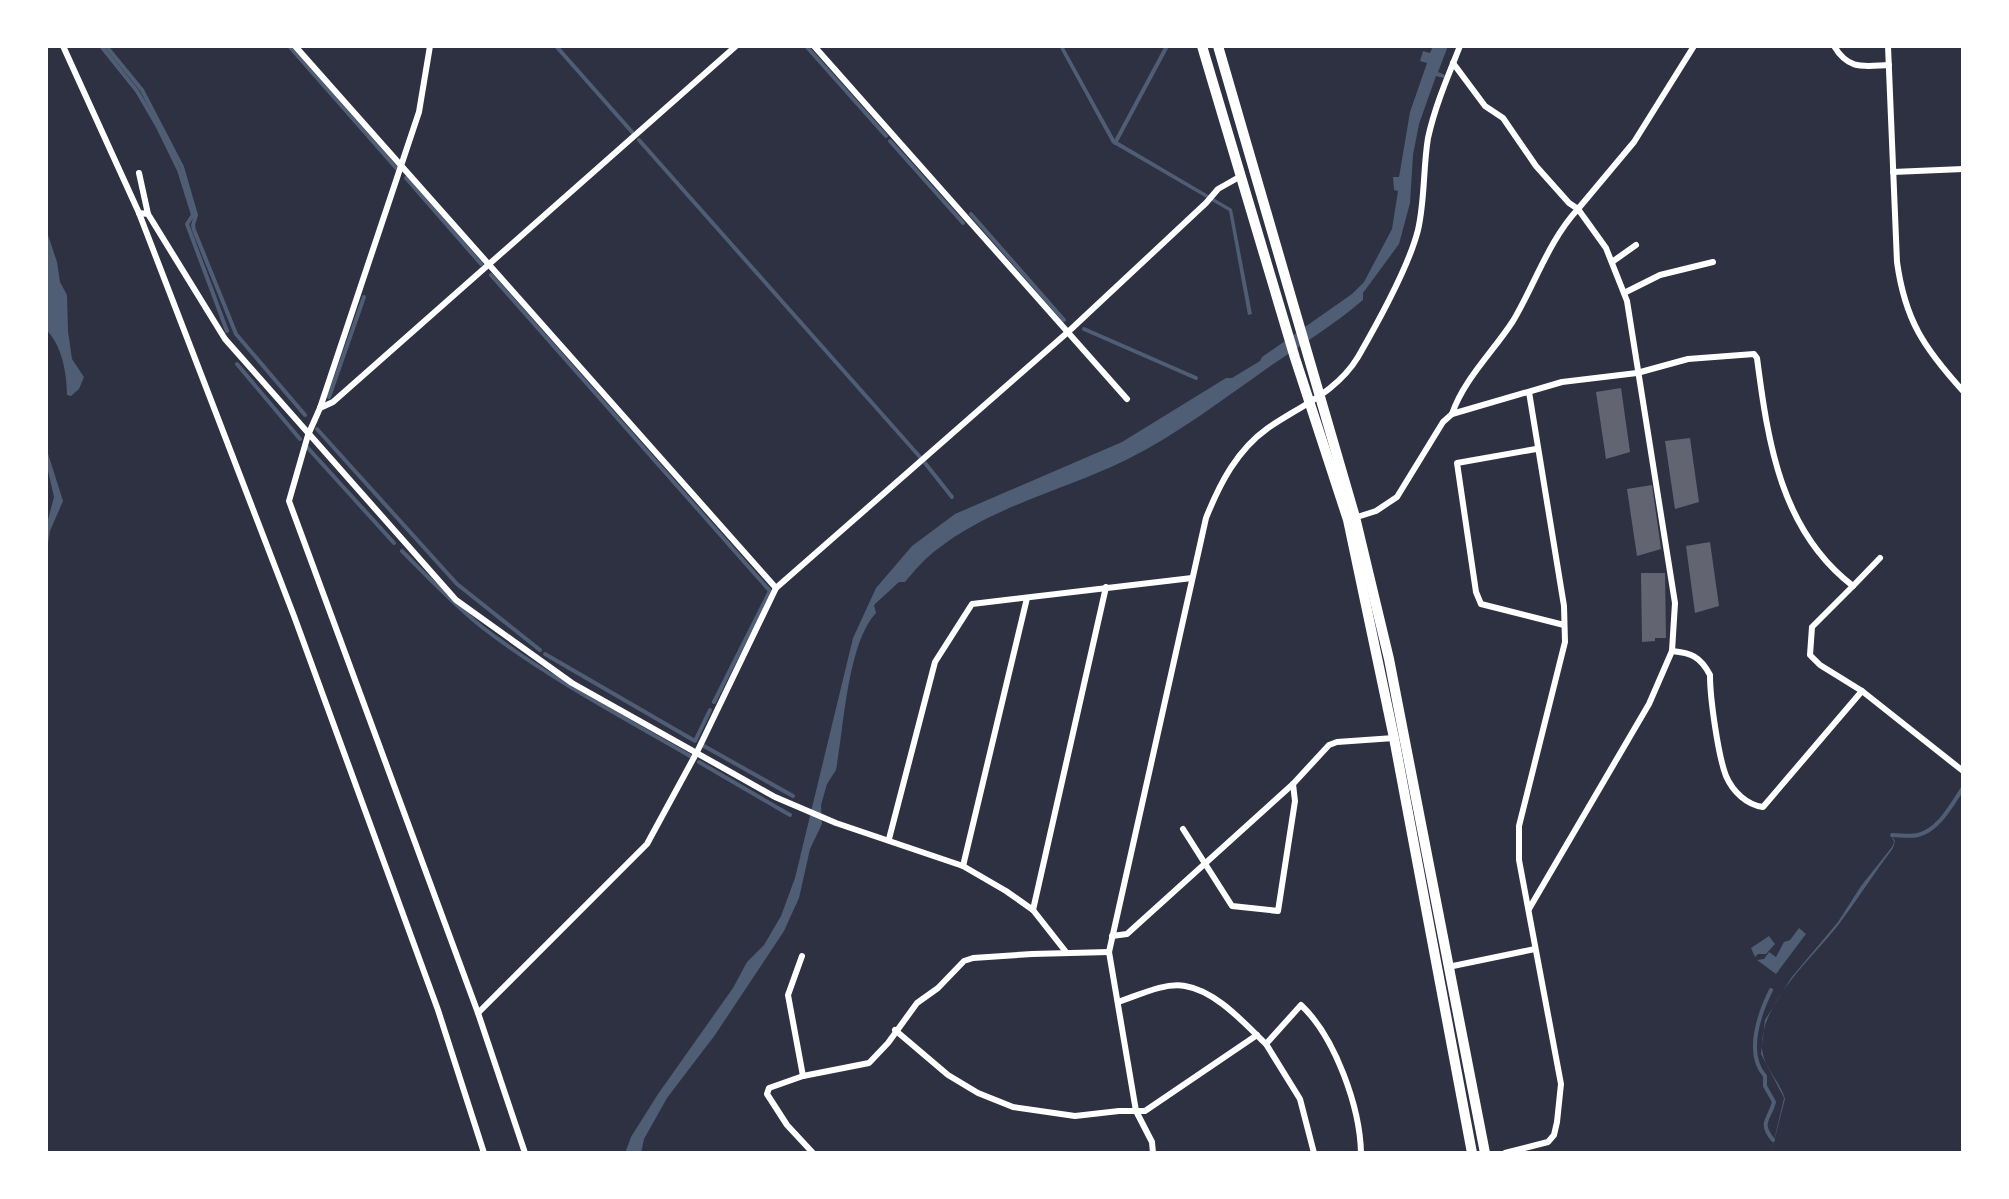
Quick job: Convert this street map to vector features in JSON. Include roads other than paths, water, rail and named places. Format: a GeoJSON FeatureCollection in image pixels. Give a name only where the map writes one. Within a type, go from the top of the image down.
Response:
{"type":"FeatureCollection","features":[{"type":"Feature","properties":{"kind":"highway"},"geometry":{"type":"LineString","coordinates":[[1202,46],[1295,358],[1352,519],[1472,1153]]}},
{"type":"Feature","properties":{"kind":"highway"},"geometry":{"type":"LineString","coordinates":[[1218,46],[1308,349],[1389,659],[1485,1153]]}},
{"type":"Feature","properties":{"kind":"street"},"geometry":{"type":"LineString","coordinates":[[63,46],[139,213],[305,646],[438,1010],[484,1153]]}},
{"type":"Feature","properties":{"kind":"street"},"geometry":{"type":"LineString","coordinates":[[295,46],[776,588]]}},
{"type":"Feature","properties":{"kind":"street"},"geometry":{"type":"LineString","coordinates":[[430,46],[419,112],[289,496],[478,1013],[525,1153]]}},
{"type":"Feature","properties":{"kind":"street"},"geometry":{"type":"LineString","coordinates":[[320,408],[333,402],[736,46]]}},
{"type":"Feature","properties":{"kind":"street"},"geometry":{"type":"LineString","coordinates":[[814,46],[1127,399]]}},
{"type":"Feature","properties":{"kind":"street"},"geometry":{"type":"LineString","coordinates":[[1153,1153],[1152,1142],[1136,1111],[1109,952],[1206,518],[1232,465],[1263,432],[1321,396],[1343,377],[1357,358],[1414,243],[1421,216],[1428,141],[1435,111],[1460,46]]}},
{"type":"Feature","properties":{"kind":"street"},"geometry":{"type":"LineString","coordinates":[[1452,414],[1458,398],[1512,322],[1556,238],[1634,141],[1694,46]]}},
{"type":"Feature","properties":{"kind":"street"},"geometry":{"type":"LineString","coordinates":[[1834,46],[1844,60],[1854,66],[1889,65]]}},
{"type":"Feature","properties":{"kind":"street"},"geometry":{"type":"LineString","coordinates":[[1888,46],[1897,262],[1902,294],[1912,323],[1934,359],[1963,391]]}},
{"type":"Feature","properties":{"kind":"street"},"geometry":{"type":"LineString","coordinates":[[1453,63],[1485,106],[1503,118],[1536,166],[1578,209],[1606,248],[1612,262],[1624,293],[1675,603],[1672,651],[1649,704],[1529,909]]}},
{"type":"Feature","properties":{"kind":"street"},"geometry":{"type":"LineString","coordinates":[[1893,172],[1963,169]]}},
{"type":"Feature","properties":{"kind":"street"},"geometry":{"type":"LineString","coordinates":[[139,173],[148,214],[225,339],[456,600],[572,683],[797,808],[963,866],[1033,910],[1066,952]]}},
{"type":"Feature","properties":{"kind":"street"},"geometry":{"type":"LineString","coordinates":[[478,1013],[647,844],[697,752],[776,588],[1068,332],[1218,189],[1241,176]]}},
{"type":"Feature","properties":{"kind":"street"},"geometry":{"type":"LineString","coordinates":[[139,213],[148,214]]}},
{"type":"Feature","properties":{"kind":"street"},"geometry":{"type":"LineString","coordinates":[[1612,262],[1636,245]]}},
{"type":"Feature","properties":{"kind":"street"},"geometry":{"type":"LineString","coordinates":[[1624,293],[1660,275],[1713,262]]}},
{"type":"Feature","properties":{"kind":"street"},"geometry":{"type":"LineString","coordinates":[[1352,519],[1376,511],[1397,497],[1443,422],[1452,414],[1562,382],[1637,373],[1688,359],[1749,353],[1756,355],[1768,432],[1782,484],[1798,524],[1822,560],[1853,586]]}},
{"type":"Feature","properties":{"kind":"street"},"geometry":{"type":"LineString","coordinates":[[1505,1153],[1548,1142],[1557,1122],[1561,1084],[1519,861],[1519,826],[1565,642],[1564,606],[1529,392]]}},
{"type":"Feature","properties":{"kind":"street"},"geometry":{"type":"LineString","coordinates":[[1536,449],[1457,463],[1476,592],[1481,604],[1564,625]]}},
{"type":"Feature","properties":{"kind":"street"},"geometry":{"type":"LineString","coordinates":[[1880,558],[1812,627],[1810,655],[1820,665],[1862,691],[1963,771]]}},
{"type":"Feature","properties":{"kind":"street"},"geometry":{"type":"LineString","coordinates":[[889,839],[935,662],[972,604],[1192,578]]}},
{"type":"Feature","properties":{"kind":"street"},"geometry":{"type":"LineString","coordinates":[[1033,910],[1106,587]]}},
{"type":"Feature","properties":{"kind":"street"},"geometry":{"type":"LineString","coordinates":[[963,866],[1027,598]]}},
{"type":"Feature","properties":{"kind":"street"},"geometry":{"type":"LineString","coordinates":[[1672,651],[1691,653],[1703,661],[1710,675],[1726,775],[1735,791],[1752,806],[1763,807],[1862,691]]}},
{"type":"Feature","properties":{"kind":"street"},"geometry":{"type":"LineString","coordinates":[[1112,936],[1127,934],[1293,784],[1329,745],[1394,738]]}},
{"type":"Feature","properties":{"kind":"street"},"geometry":{"type":"LineString","coordinates":[[1183,829],[1232,906],[1278,911],[1295,801],[1293,784]]}},
{"type":"Feature","properties":{"kind":"street"},"geometry":{"type":"LineString","coordinates":[[1437,970],[1535,949]]}},
{"type":"Feature","properties":{"kind":"street"},"geometry":{"type":"LineString","coordinates":[[813,1153],[787,1125],[767,1094],[769,1088],[833,1068],[865,1065],[888,1043],[917,1003],[938,988],[964,961],[1066,952],[1109,952]]}},
{"type":"Feature","properties":{"kind":"street"},"geometry":{"type":"LineString","coordinates":[[802,956],[788,995],[803,1076]]}},
{"type":"Feature","properties":{"kind":"street"},"geometry":{"type":"LineString","coordinates":[[1118,1002],[1167,986],[1185,986],[1208,995],[1238,1017],[1266,1044],[1300,1099],[1314,1153]]}},
{"type":"Feature","properties":{"kind":"street"},"geometry":{"type":"LineString","coordinates":[[1266,1044],[1301,1005],[1315,1018],[1350,1093],[1361,1129],[1361,1153]]}},
{"type":"Feature","properties":{"kind":"street"},"geometry":{"type":"LineString","coordinates":[[895,1030],[948,1075],[978,1093],[1013,1107],[1075,1116],[1152,1108],[1257,1035]]}},
{"type":"Feature","properties":{"kind":"water"},"geometry":{"type":"Polygon","coordinates":[[[1059,46],[1063,46],[1115,140],[1232,209],[1252,314],[1248,315],[1229,211],[1112,143],[1059,46]]]}},
{"type":"Feature","properties":{"kind":"water"},"geometry":{"type":"Polygon","coordinates":[[[1433,46],[1448,46],[1438,72],[1445,75],[1444,78],[1436,76],[1419,124],[1413,155],[1410,203],[1399,244],[1363,293],[1363,300],[1199,416],[1145,450],[960,533],[874,605],[876,613],[866,627],[853,665],[836,770],[827,784],[821,805],[822,824],[810,849],[799,898],[784,931],[715,1035],[667,1098],[644,1139],[641,1153],[625,1153],[631,1137],[658,1094],[733,988],[747,962],[764,945],[781,916],[795,878],[853,638],[876,588],[912,546],[955,514],[1122,442],[1226,378],[1232,378],[1260,361],[1352,294],[1364,282],[1392,229],[1398,191],[1394,190],[1393,177],[1399,177],[1410,112],[1427,63],[1420,61],[1423,51],[1430,53],[1433,46]]]}},
{"type":"Feature","properties":{"kind":"water"},"geometry":{"type":"Polygon","coordinates":[[[46,229],[60,282],[67,295],[72,359],[84,377],[79,389],[71,396],[67,395],[60,351],[46,330],[46,229]]]}},
{"type":"Feature","properties":{"kind":"water"},"geometry":{"type":"Polygon","coordinates":[[[46,447],[63,501],[50,531],[46,556],[46,527],[54,497],[46,447]]]}},
{"type":"Feature","properties":{"kind":"water"},"geometry":{"type":"Polygon","coordinates":[[[1891,835],[1895,841],[1893,848],[1839,924],[1781,994],[1892,847],[1894,842],[1891,835]]]}},
{"type":"Feature","properties":{"kind":"water"},"geometry":{"type":"Polygon","coordinates":[[[1799,928],[1806,934],[1776,974],[1757,960],[1764,959],[1769,952],[1776,957],[1784,942],[1790,940],[1799,928]]]}},
{"type":"Feature","properties":{"kind":"water"},"geometry":{"type":"Polygon","coordinates":[[[1769,936],[1775,944],[1766,954],[1755,957],[1751,948],[1769,936]]]}},
{"type":"Feature","properties":{"kind":"water"},"geometry":{"type":"Polygon","coordinates":[[[1770,1072],[1785,1099],[1771,1153],[1784,1098],[1770,1072]]]}},
{"type":"Feature","properties":{"kind":"waterway"},"geometry":{"type":"LineString","coordinates":[[101,46],[137,91],[179,170],[193,215],[187,224],[227,331]]}},
{"type":"Feature","properties":{"kind":"waterway"},"geometry":{"type":"LineString","coordinates":[[106,46],[142,90],[182,167],[196,215],[194,230],[236,334],[305,415]]}},
{"type":"Feature","properties":{"kind":"waterway"},"geometry":{"type":"LineString","coordinates":[[289,46],[397,169]]}},
{"type":"Feature","properties":{"kind":"waterway"},"geometry":{"type":"LineString","coordinates":[[556,46],[632,132]]}},
{"type":"Feature","properties":{"kind":"waterway"},"geometry":{"type":"LineString","coordinates":[[806,46],[886,136]]}},
{"type":"Feature","properties":{"kind":"waterway"},"geometry":{"type":"LineString","coordinates":[[1115,143],[1167,46]]}},
{"type":"Feature","properties":{"kind":"waterway"},"geometry":{"type":"LineString","coordinates":[[639,140],[920,457]]}},
{"type":"Feature","properties":{"kind":"waterway"},"geometry":{"type":"LineString","coordinates":[[890,141],[963,223]]}},
{"type":"Feature","properties":{"kind":"waterway"},"geometry":{"type":"LineString","coordinates":[[406,178],[481,264]]}},
{"type":"Feature","properties":{"kind":"waterway"},"geometry":{"type":"LineString","coordinates":[[971,214],[1064,320]]}},
{"type":"Feature","properties":{"kind":"waterway"},"geometry":{"type":"LineString","coordinates":[[491,275],[770,591],[714,702]]}},
{"type":"Feature","properties":{"kind":"waterway"},"geometry":{"type":"LineString","coordinates":[[329,397],[364,297]]}},
{"type":"Feature","properties":{"kind":"waterway"},"geometry":{"type":"LineString","coordinates":[[1084,329],[1196,378]]}},
{"type":"Feature","properties":{"kind":"waterway"},"geometry":{"type":"LineString","coordinates":[[237,364],[300,439]]}},
{"type":"Feature","properties":{"kind":"waterway"},"geometry":{"type":"LineString","coordinates":[[317,429],[457,584],[540,650]]}},
{"type":"Feature","properties":{"kind":"waterway"},"geometry":{"type":"LineString","coordinates":[[307,447],[394,543]]}},
{"type":"Feature","properties":{"kind":"waterway"},"geometry":{"type":"LineString","coordinates":[[925,463],[952,497]]}},
{"type":"Feature","properties":{"kind":"waterway"},"geometry":{"type":"LineString","coordinates":[[402,551],[461,609],[507,645],[584,695],[690,756]]}},
{"type":"Feature","properties":{"kind":"waterway"},"geometry":{"type":"LineString","coordinates":[[545,654],[695,741],[710,710]]}},
{"type":"Feature","properties":{"kind":"waterway"},"geometry":{"type":"LineString","coordinates":[[704,746],[793,796]]}},
{"type":"Feature","properties":{"kind":"waterway"},"geometry":{"type":"LineString","coordinates":[[699,762],[790,815]]}},
{"type":"Feature","properties":{"kind":"waterway"},"geometry":{"type":"LineString","coordinates":[[1892,835],[1915,836],[1926,832],[1944,816],[1963,788]]}},
{"type":"Feature","properties":{"kind":"waterway"},"geometry":{"type":"LineString","coordinates":[[1771,990],[1762,1010],[1755,1045],[1765,1086],[1774,1102],[1766,1121],[1766,1129],[1773,1140]]}}]}
